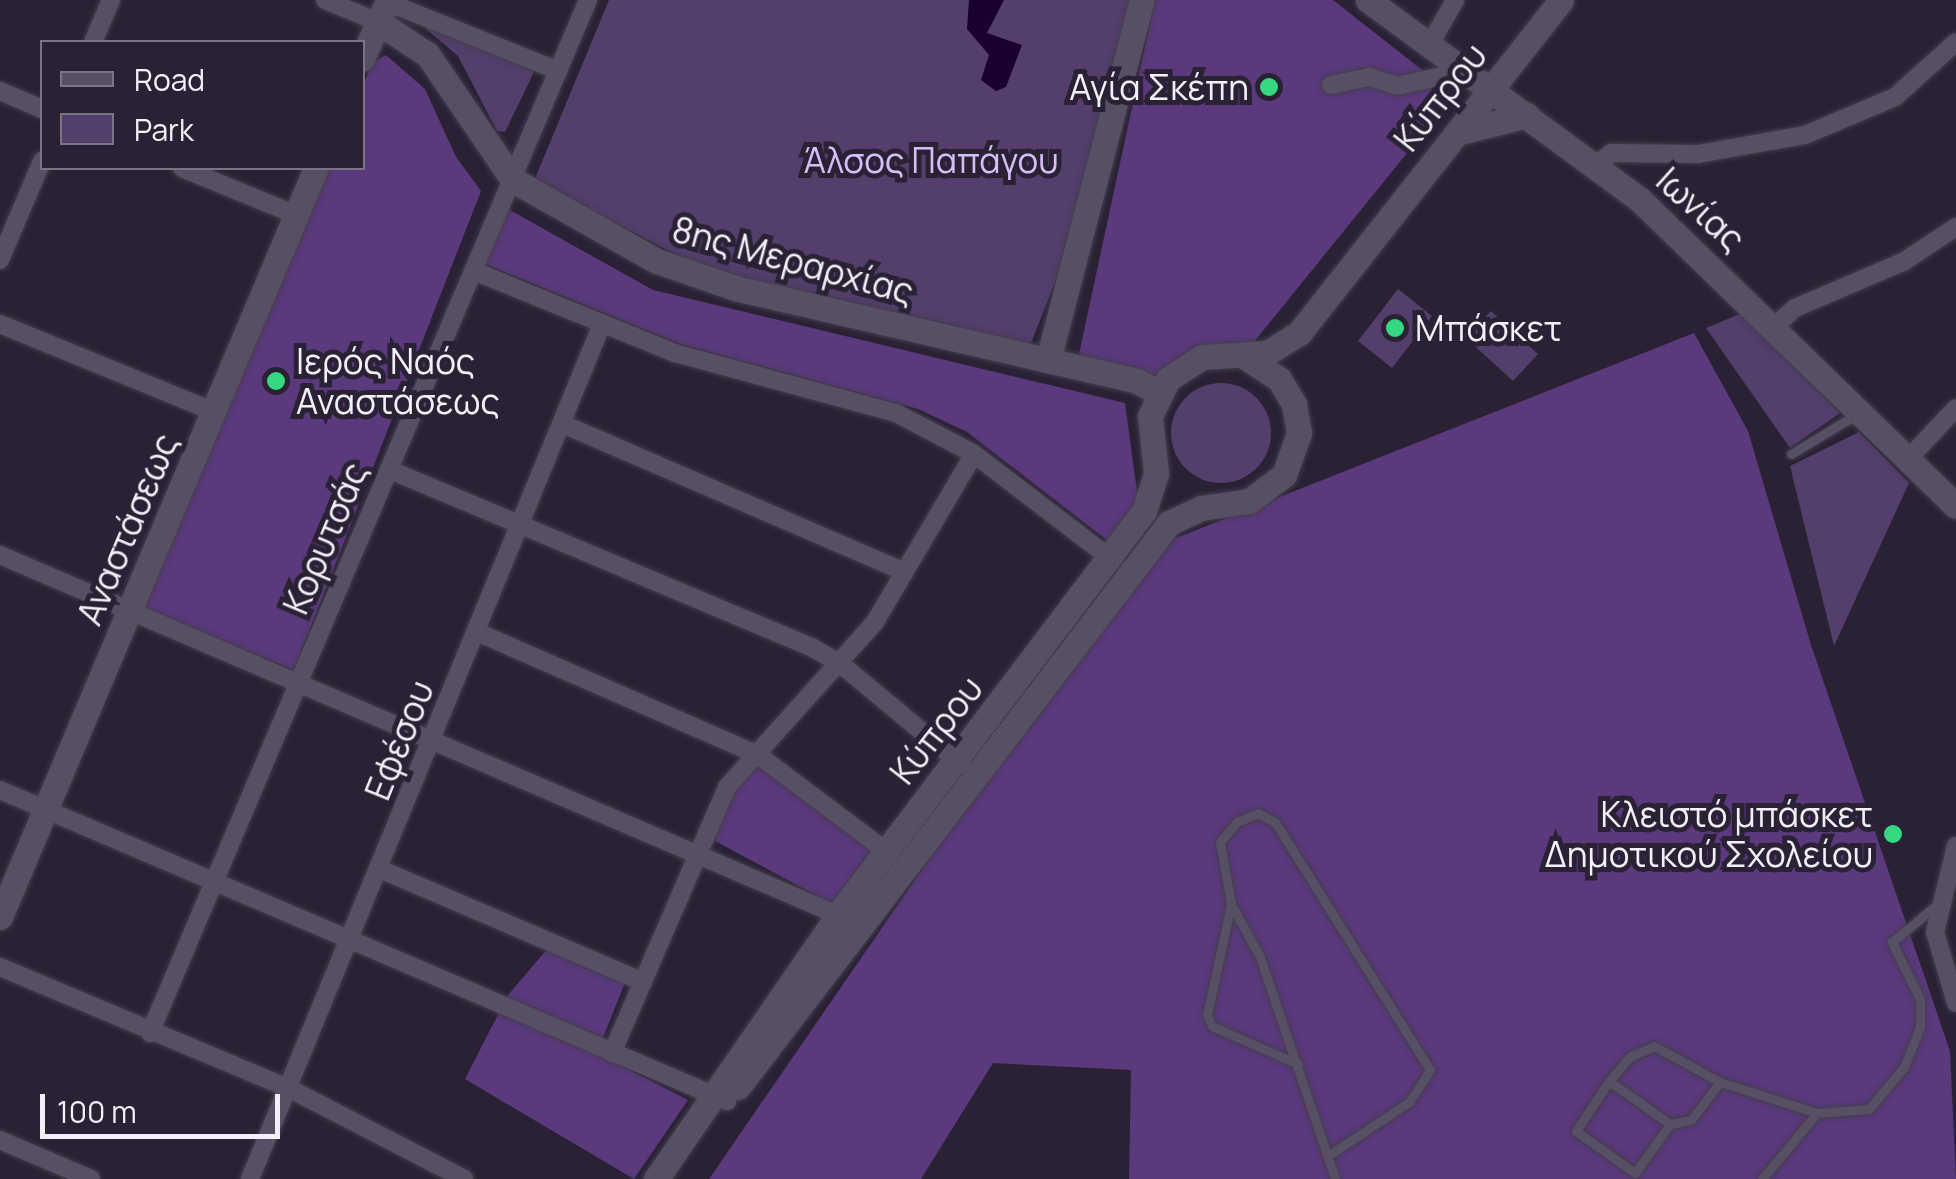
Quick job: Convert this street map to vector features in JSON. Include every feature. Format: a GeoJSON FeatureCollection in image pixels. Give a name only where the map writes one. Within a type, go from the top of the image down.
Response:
{"type":"FeatureCollection","features":[{"type":"Feature","properties":{"kind":"street"},"geometry":{"type":"LineString","coordinates":[[94,40],[111,0]]}},
{"type":"Feature","properties":{"kind":"street"},"geometry":{"type":"LineString","coordinates":[[324,0],[384,8],[560,72]]}},
{"type":"Feature","properties":{"kind":"street","name":"Κορυτσάς"},"geometry":{"type":"LineString","coordinates":[[150,1032],[588,0]]}},
{"type":"Feature","properties":{"kind":"street"},"geometry":{"type":"LineString","coordinates":[[1048,360],[1142,0]]}},
{"type":"Feature","properties":{"kind":"street","name":"Ιωνίας"},"geometry":{"type":"LineString","coordinates":[[1368,0],[1598,164],[1776,325],[1906,460],[1956,506]]}},
{"type":"Feature","properties":{"kind":"street"},"geometry":{"type":"LineString","coordinates":[[1430,46],[1455,0]]}},
{"type":"Feature","properties":{"kind":"street","name":"Κύπρου"},"geometry":{"type":"LineString","coordinates":[[848,923],[886,851],[966,768],[1155,486],[1149,430],[1158,392],[1178,370],[1202,358],[1248,359],[1300,332],[1561,0]]}},
{"type":"Feature","properties":{"kind":"street"},"geometry":{"type":"LineString","coordinates":[[365,52],[384,8]]}},
{"type":"Feature","properties":{"kind":"street","name":"8ης Μεραρχίας"},"geometry":{"type":"LineString","coordinates":[[384,8],[428,55],[513,180],[589,227],[692,276],[1048,360],[1158,392]]}},
{"type":"Feature","properties":{"kind":"street"},"geometry":{"type":"LineString","coordinates":[[1598,164],[1611,153],[1698,154],[1805,135],[1896,97],[1956,42]]}},
{"type":"Feature","properties":{"kind":"street"},"geometry":{"type":"LineString","coordinates":[[1331,85],[1370,77],[1397,86],[1464,70]]}},
{"type":"Feature","properties":{"kind":"street"},"geometry":{"type":"LineString","coordinates":[[0,91],[40,108]]}},
{"type":"Feature","properties":{"kind":"street"},"geometry":{"type":"LineString","coordinates":[[1457,133],[1527,115]]}},
{"type":"Feature","properties":{"kind":"street"},"geometry":{"type":"LineString","coordinates":[[0,260],[40,166]]}},
{"type":"Feature","properties":{"kind":"street"},"geometry":{"type":"LineString","coordinates":[[187,170],[296,215]]}},
{"type":"Feature","properties":{"kind":"street","name":"Αναστάσεως"},"geometry":{"type":"LineString","coordinates":[[0,917],[315,170]]}},
{"type":"Feature","properties":{"kind":"street"},"geometry":{"type":"LineString","coordinates":[[1776,325],[1795,308],[1903,262],[1956,227]]}},
{"type":"Feature","properties":{"kind":"street"},"geometry":{"type":"LineString","coordinates":[[474,271],[675,353],[896,413],[974,454],[1110,558]]}},
{"type":"Feature","properties":{"kind":"street"},"geometry":{"type":"LineString","coordinates":[[0,324],[214,412]]}},
{"type":"Feature","properties":{"kind":"street","name":"Εφέσου"},"geometry":{"type":"LineString","coordinates":[[250,1179],[566,425],[602,324]]}},
{"type":"Feature","properties":{"kind":"street","name":"Κύπρου"},"geometry":{"type":"LineString","coordinates":[[656,1179],[966,768],[1169,523],[1201,508],[1250,501],[1284,474],[1299,433],[1289,392],[1300,332]]}},
{"type":"Feature","properties":{"kind":"street"},"geometry":{"type":"LineString","coordinates":[[1248,359],[1289,392]]}},
{"type":"Feature","properties":{"kind":"street"},"geometry":{"type":"LineString","coordinates":[[1906,460],[1956,408]]}},
{"type":"Feature","properties":{"kind":"street"},"geometry":{"type":"LineString","coordinates":[[566,425],[905,572]]}},
{"type":"Feature","properties":{"kind":"street"},"geometry":{"type":"LineString","coordinates":[[612,1053],[727,787],[842,665],[905,572],[974,454]]}},
{"type":"Feature","properties":{"kind":"street"},"geometry":{"type":"LineString","coordinates":[[390,470],[842,665],[966,768]]}},
{"type":"Feature","properties":{"kind":"street"},"geometry":{"type":"LineString","coordinates":[[0,555],[697,852],[848,923]]}},
{"type":"Feature","properties":{"kind":"street"},"geometry":{"type":"LineString","coordinates":[[478,633],[758,754],[886,851]]}},
{"type":"Feature","properties":{"kind":"street"},"geometry":{"type":"LineString","coordinates":[[0,790],[354,937],[720,1098]]}},
{"type":"Feature","properties":{"kind":"street"},"geometry":{"type":"LineString","coordinates":[[1956,846],[1941,902],[1937,949],[1956,1003]]}},
{"type":"Feature","properties":{"kind":"street"},"geometry":{"type":"LineString","coordinates":[[382,870],[643,982]]}},
{"type":"Feature","properties":{"kind":"street"},"geometry":{"type":"LineString","coordinates":[[0,968],[290,1088],[464,1179]]}},
{"type":"Feature","properties":{"kind":"street","name":"Κύπρου"},"geometry":{"type":"LineString","coordinates":[[677,1179],[720,1098]]}},
{"type":"Feature","properties":{"kind":"street"},"geometry":{"type":"LineString","coordinates":[[0,1140],[90,1179]]}},
{"type":"Feature","properties":{"kind":"lane"},"geometry":{"type":"LineString","coordinates":[[1792,454],[1860,413]]}},
{"type":"Feature","properties":{"kind":"lane"},"geometry":{"type":"LineString","coordinates":[[1329,1155],[1409,1102],[1427,1082],[1424,1056],[1275,822],[1258,814],[1237,822],[1220,842],[1231,904],[1260,958],[1336,1179]]}},
{"type":"Feature","properties":{"kind":"lane"},"geometry":{"type":"LineString","coordinates":[[1720,1082],[1691,1120],[1670,1124],[1636,1173],[1576,1131],[1610,1080],[1632,1056],[1654,1046],[1720,1082],[1817,1112],[1869,1109],[1904,1067],[1920,1028],[1920,998],[1892,942],[1941,902]]}},
{"type":"Feature","properties":{"kind":"lane"},"geometry":{"type":"LineString","coordinates":[[1231,904],[1208,1022],[1298,1064]]}},
{"type":"Feature","properties":{"kind":"lane"},"geometry":{"type":"LineString","coordinates":[[1610,1080],[1670,1124]]}},
{"type":"Feature","properties":{"kind":"lane"},"geometry":{"type":"LineString","coordinates":[[1762,1179],[1817,1112]]}},
{"type":"Feature","properties":{"kind":"green space","name":"Άλσος Παπάγου"},"geometry":{"type":"Polygon","coordinates":[[[609,0],[1131,0],[1081,218],[1029,348],[710,272],[534,181],[609,0]]]}},
{"type":"Feature","properties":{"kind":"green space"},"geometry":{"type":"Polygon","coordinates":[[[419,23],[535,70],[505,132],[497,131],[458,56],[419,23]]]}},
{"type":"Feature","properties":{"kind":"green space","name":"Μπάσκετ"},"geometry":{"type":"Polygon","coordinates":[[[1398,289],[1432,316],[1392,368],[1358,341],[1398,289]]]}},
{"type":"Feature","properties":{"kind":"green space"},"geometry":{"type":"Polygon","coordinates":[[[1491,311],[1538,354],[1513,381],[1466,338],[1491,311]]]}},
{"type":"Feature","properties":{"kind":"green space"},"geometry":{"type":"Polygon","coordinates":[[[1742,313],[1840,413],[1790,448],[1706,328],[1742,313]]]}},
{"type":"Feature","properties":{"kind":"green space"},"geometry":{"type":"Polygon","coordinates":[[[1221,383],[1240,386],[1257,397],[1268,414],[1268,452],[1257,469],[1240,480],[1221,483],[1202,480],[1185,469],[1174,452],[1171,433],[1174,414],[1185,397],[1202,386],[1221,383]]]}},
{"type":"Feature","properties":{"kind":"green space"},"geometry":{"type":"Polygon","coordinates":[[[1859,432],[1909,483],[1834,646],[1790,466],[1859,432]]]}},
{"type":"Feature","properties":{"kind":"shaded area"},"geometry":{"type":"Polygon","coordinates":[[[969,0],[1004,0],[987,33],[1022,45],[1006,87],[996,91],[981,80],[989,55],[967,29],[969,0]]]}},
{"type":"Feature","properties":{"kind":"shaded area"},"geometry":{"type":"Polygon","coordinates":[[[1155,0],[1333,0],[1454,95],[1245,353],[1201,354],[1152,378],[1079,354],[1155,0]]]}},
{"type":"Feature","properties":{"kind":"shaded area"},"geometry":{"type":"Polygon","coordinates":[[[386,55],[425,89],[456,157],[481,191],[294,670],[132,605],[325,170],[365,170],[365,80],[373,62],[386,55]]]}},
{"type":"Feature","properties":{"kind":"shaded area"},"geometry":{"type":"Polygon","coordinates":[[[508,209],[653,290],[1125,403],[1138,499],[1108,541],[967,432],[918,409],[680,344],[485,264],[508,209]]]}},
{"type":"Feature","properties":{"kind":"shaded area"},"geometry":{"type":"Polygon","coordinates":[[[1694,333],[1748,431],[1811,645],[1950,1051],[1956,1179],[1129,1179],[1131,1070],[993,1063],[921,1179],[709,1179],[1007,746],[1161,544],[1694,333]]]}},
{"type":"Feature","properties":{"kind":"shaded area"},"geometry":{"type":"Polygon","coordinates":[[[757,760],[875,852],[834,905],[715,841],[728,796],[757,760]]]}},
{"type":"Feature","properties":{"kind":"shaded area"},"geometry":{"type":"Polygon","coordinates":[[[549,947],[626,980],[597,1053],[688,1100],[634,1179],[465,1079],[508,995],[549,947]]]}},
{"type":"Feature","properties":{"kind":"place","name":"Αγία Σκέπη"},"geometry":{"type":"Point","coordinates":[1269,87]}},
{"type":"Feature","properties":{"kind":"place","name":"Μπάσκετ"},"geometry":{"type":"Point","coordinates":[1395,328]}},
{"type":"Feature","properties":{"kind":"place","name":"Ιερός Ναός Αναστάσεως"},"geometry":{"type":"Point","coordinates":[276,381]}},
{"type":"Feature","properties":{"kind":"place","name":"Κλειστό μπάσκετ Δημοτικού Σχολείου"},"geometry":{"type":"Point","coordinates":[1893,834]}}]}
